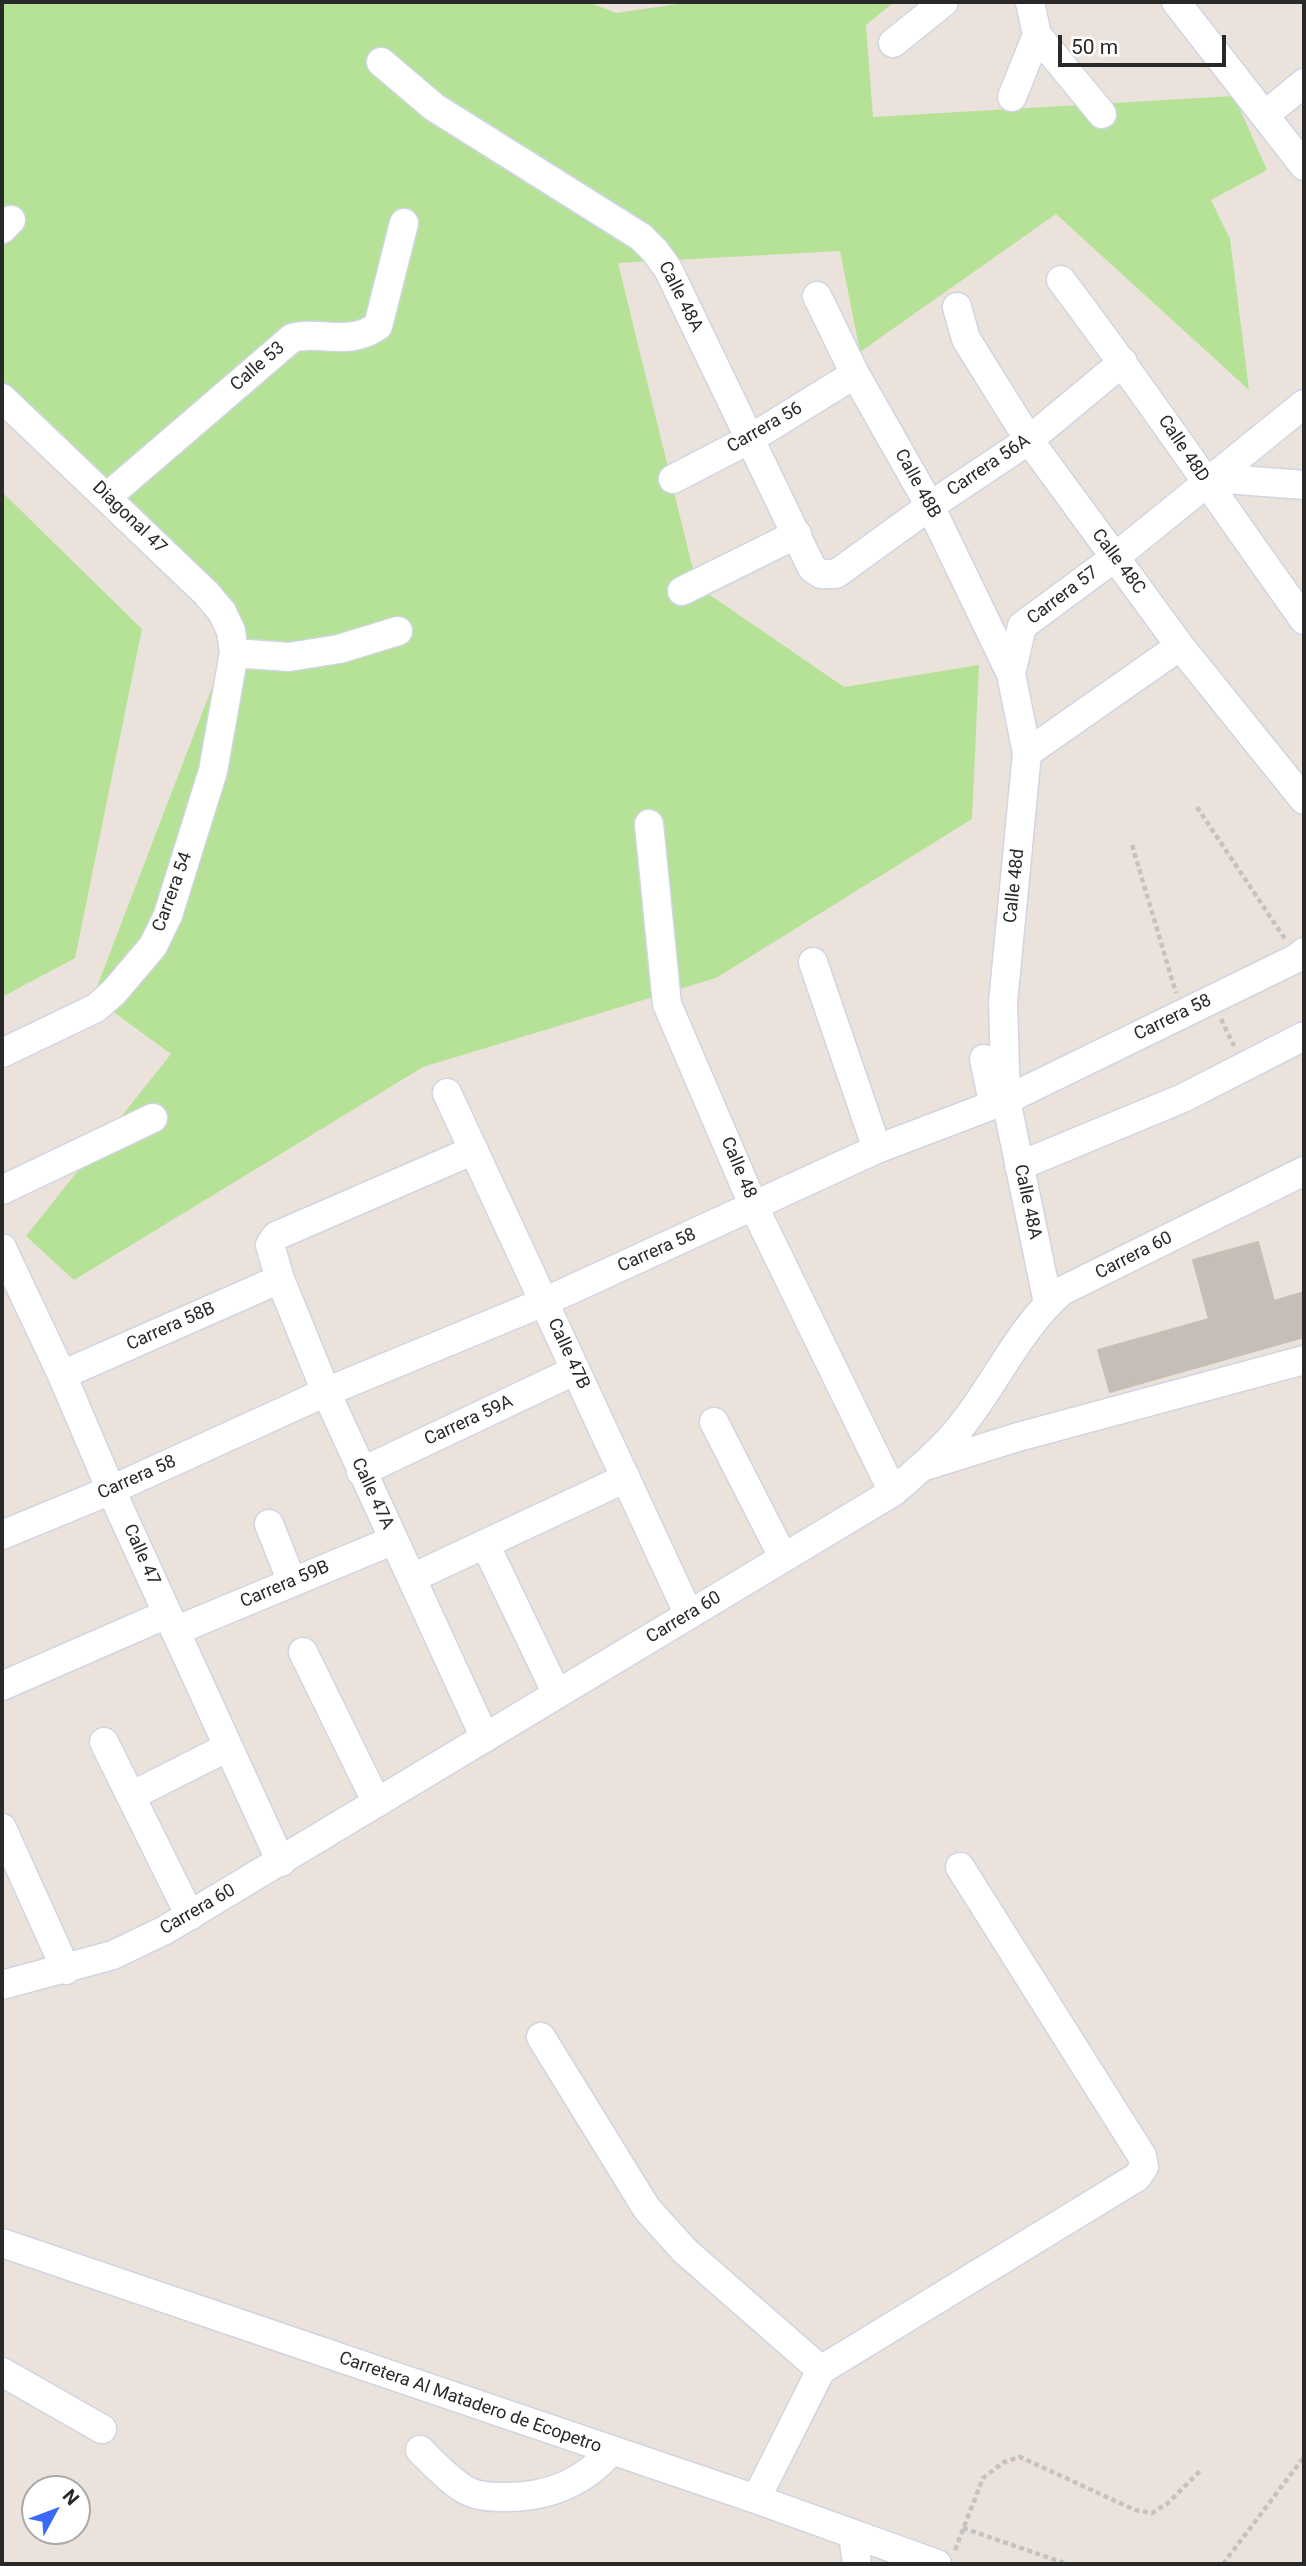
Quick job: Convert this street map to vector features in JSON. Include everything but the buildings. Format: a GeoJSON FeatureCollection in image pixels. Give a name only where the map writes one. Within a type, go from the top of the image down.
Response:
{"type":"FeatureCollection","features":[{"type":"Feature","properties":{"kind":"street"},"geometry":{"type":"LineString","coordinates":[[893,43],[944,2]]}},
{"type":"Feature","properties":{"kind":"street"},"geometry":{"type":"LineString","coordinates":[[1030,2],[1037,35],[1102,114]]}},
{"type":"Feature","properties":{"kind":"street"},"geometry":{"type":"LineString","coordinates":[[1176,2],[1304,166]]}},
{"type":"Feature","properties":{"kind":"street"},"geometry":{"type":"LineString","coordinates":[[1012,97],[1037,35]]}},
{"type":"Feature","properties":{"kind":"street","name":"Calle 48A"},"geometry":{"type":"LineString","coordinates":[[381,62],[434,107],[641,237],[655,251],[668,269],[812,568]]}},
{"type":"Feature","properties":{"kind":"street"},"geometry":{"type":"LineString","coordinates":[[1265,115],[1304,83]]}},
{"type":"Feature","properties":{"kind":"street","name":"Calle 53"},"geometry":{"type":"LineString","coordinates":[[107,496],[292,338],[303,335],[332,339],[350,337],[372,331],[378,326],[404,223]]}},
{"type":"Feature","properties":{"kind":"street","name":"Calle 48D"},"geometry":{"type":"LineString","coordinates":[[1060,280],[1210,481],[1304,620]]}},
{"type":"Feature","properties":{"kind":"street","name":"Calle 48B"},"geometry":{"type":"LineString","coordinates":[[817,296],[855,374],[930,506],[1011,674]]}},
{"type":"Feature","properties":{"kind":"street","name":"Calle 48C"},"geometry":{"type":"LineString","coordinates":[[957,307],[966,339],[1029,440],[1180,646],[1304,800]]}},
{"type":"Feature","properties":{"kind":"street","name":"Carrera 56A"},"geometry":{"type":"LineString","coordinates":[[812,568],[821,574],[835,574],[1029,440],[1123,362]]}},
{"type":"Feature","properties":{"kind":"street","name":"Carrera 56"},"geometry":{"type":"LineString","coordinates":[[673,479],[750,439],[855,374]]}},
{"type":"Feature","properties":{"kind":"street","name":"Diagonal 47"},"geometry":{"type":"LineString","coordinates":[[2,398],[206,593],[222,612],[231,631],[234,653]]}},
{"type":"Feature","properties":{"kind":"street","name":"Carrera 57"},"geometry":{"type":"LineString","coordinates":[[1011,674],[1022,626],[1114,558],[1304,404]]}},
{"type":"Feature","properties":{"kind":"street"},"geometry":{"type":"LineString","coordinates":[[1210,481],[1304,485]]}},
{"type":"Feature","properties":{"kind":"street"},"geometry":{"type":"LineString","coordinates":[[682,591],[797,534]]}},
{"type":"Feature","properties":{"kind":"street"},"geometry":{"type":"LineString","coordinates":[[234,653],[289,657],[339,649],[398,631]]}},
{"type":"Feature","properties":{"kind":"street"},"geometry":{"type":"LineString","coordinates":[[1027,753],[1180,646]]}},
{"type":"Feature","properties":{"kind":"street","name":"Carrera 54"},"geometry":{"type":"LineString","coordinates":[[2,1053],[96,1008],[114,992],[153,946],[168,915],[213,771],[234,653]]}},
{"type":"Feature","properties":{"kind":"street","name":"Calle 48d"},"geometry":{"type":"LineString","coordinates":[[1000,1102],[1003,1003],[1027,753],[1011,674]]}},
{"type":"Feature","properties":{"kind":"street","name":"Calle 48"},"geometry":{"type":"LineString","coordinates":[[649,824],[667,1004],[754,1207],[893,1492]]}},
{"type":"Feature","properties":{"kind":"street","name":"Carrera 58"},"geometry":{"type":"LineString","coordinates":[[2,1535],[111,1490],[326,1392],[544,1302],[877,1149],[1000,1102],[1301,955]]}},
{"type":"Feature","properties":{"kind":"street"},"geometry":{"type":"LineString","coordinates":[[813,962],[877,1149]]}},
{"type":"Feature","properties":{"kind":"street"},"geometry":{"type":"LineString","coordinates":[[1019,1166],[1182,1097],[1304,1036]]}},
{"type":"Feature","properties":{"kind":"street"},"geometry":{"type":"LineString","coordinates":[[984,1059],[1000,1102]]}},
{"type":"Feature","properties":{"kind":"street","name":"Calle 47B"},"geometry":{"type":"LineString","coordinates":[[447,1093],[689,1615]]}},
{"type":"Feature","properties":{"kind":"street","name":"Calle 48A"},"geometry":{"type":"LineString","coordinates":[[1000,1102],[1019,1166],[1048,1303]]}},
{"type":"Feature","properties":{"kind":"street"},"geometry":{"type":"LineString","coordinates":[[2,1190],[153,1118]]}},
{"type":"Feature","properties":{"kind":"street","name":"Calle 47A"},"geometry":{"type":"LineString","coordinates":[[474,1150],[276,1236],[270,1245],[280,1279],[326,1392],[485,1738]]}},
{"type":"Feature","properties":{"kind":"street","name":"Carrera 60"},"geometry":{"type":"LineString","coordinates":[[2,1985],[66,1970],[113,1955],[190,1916],[893,1492],[959,1429],[1048,1303],[1062,1291],[1304,1171]]}},
{"type":"Feature","properties":{"kind":"street","name":"Calle 47"},"geometry":{"type":"LineString","coordinates":[[2,1248],[8,1281],[62,1375],[111,1490],[281,1862]]}},
{"type":"Feature","properties":{"kind":"street","name":"Carrera 58B"},"geometry":{"type":"LineString","coordinates":[[62,1375],[280,1279]]}},
{"type":"Feature","properties":{"kind":"street"},"geometry":{"type":"LineString","coordinates":[[923,1466],[1018,1437],[1304,1360]]}},
{"type":"Feature","properties":{"kind":"street","name":"Carrera 59A"},"geometry":{"type":"LineString","coordinates":[[361,1472],[576,1370]]}},
{"type":"Feature","properties":{"kind":"street"},"geometry":{"type":"LineString","coordinates":[[714,1423],[783,1557]]}},
{"type":"Feature","properties":{"kind":"street"},"geometry":{"type":"LineString","coordinates":[[412,1578],[626,1478]]}},
{"type":"Feature","properties":{"kind":"street"},"geometry":{"type":"LineString","coordinates":[[269,1524],[292,1582]]}},
{"type":"Feature","properties":{"kind":"street","name":"Carrera 59B"},"geometry":{"type":"LineString","coordinates":[[171,1622],[292,1582],[394,1540]]}},
{"type":"Feature","properties":{"kind":"street"},"geometry":{"type":"LineString","coordinates":[[485,1544],[557,1694]]}},
{"type":"Feature","properties":{"kind":"street"},"geometry":{"type":"LineString","coordinates":[[2,1686],[171,1622]]}},
{"type":"Feature","properties":{"kind":"street"},"geometry":{"type":"LineString","coordinates":[[303,1652],[377,1803]]}},
{"type":"Feature","properties":{"kind":"street"},"geometry":{"type":"LineString","coordinates":[[104,1742],[190,1916]]}},
{"type":"Feature","properties":{"kind":"street"},"geometry":{"type":"LineString","coordinates":[[131,1796],[228,1747]]}},
{"type":"Feature","properties":{"kind":"street"},"geometry":{"type":"LineString","coordinates":[[2,1828],[66,1970]]}},
{"type":"Feature","properties":{"kind":"street"},"geometry":{"type":"LineString","coordinates":[[757,2499],[821,2370],[1137,2177],[1144,2167],[1142,2156],[960,1867]]}},
{"type":"Feature","properties":{"kind":"street"},"geometry":{"type":"LineString","coordinates":[[541,2037],[646,2209],[685,2251],[821,2370]]}},
{"type":"Feature","properties":{"kind":"street","name":"Carretera Al Matadero de Ecopetro"},"geometry":{"type":"LineString","coordinates":[[2,2243],[757,2499],[853,2535],[945,2558]]}},
{"type":"Feature","properties":{"kind":"street"},"geometry":{"type":"LineString","coordinates":[[2,2372],[102,2429]]}},
{"type":"Feature","properties":{"kind":"street"},"geometry":{"type":"LineString","coordinates":[[420,2450],[466,2491],[486,2497],[516,2498],[542,2495],[570,2485],[589,2473],[611,2451]]}},
{"type":"Feature","properties":{"kind":"street"},"geometry":{"type":"LineString","coordinates":[[853,2535],[857,2564]]}},
{"type":"Feature","properties":{"kind":"path"},"geometry":{"type":"LineString","coordinates":[[1197,807],[1301,955]]}},
{"type":"Feature","properties":{"kind":"path"},"geometry":{"type":"LineString","coordinates":[[1132,845],[1182,1014]]}},
{"type":"Feature","properties":{"kind":"path"},"geometry":{"type":"LineString","coordinates":[[1212,999],[1243,1066]]}},
{"type":"Feature","properties":{"kind":"path"},"geometry":{"type":"LineString","coordinates":[[1223,2564],[1304,2457]]}},
{"type":"Feature","properties":{"kind":"path"},"geometry":{"type":"LineString","coordinates":[[945,2558],[964,2528],[983,2478],[1004,2462],[1020,2458],[1135,2510],[1152,2513],[1168,2504],[1200,2470]]}},
{"type":"Feature","properties":{"kind":"path"},"geometry":{"type":"LineString","coordinates":[[964,2528],[1067,2564]]}},
{"type":"Feature","properties":{"kind":"green space"},"geometry":{"type":"Polygon","coordinates":[[[2,2],[588,2],[616,13],[691,2],[894,2],[866,25],[873,117],[1234,96],[1267,170],[1211,200],[1230,239],[1249,390],[1056,214],[860,352],[840,251],[618,263],[697,586],[844,687],[979,665],[972,819],[716,978],[423,1067],[74,1280],[26,1236],[171,1054],[93,997],[236,625],[2,393],[2,2]]]}},
{"type":"Feature","properties":{"kind":"green space"},"geometry":{"type":"Polygon","coordinates":[[[2,492],[142,629],[75,958],[2,997],[2,492]]]}}]}
